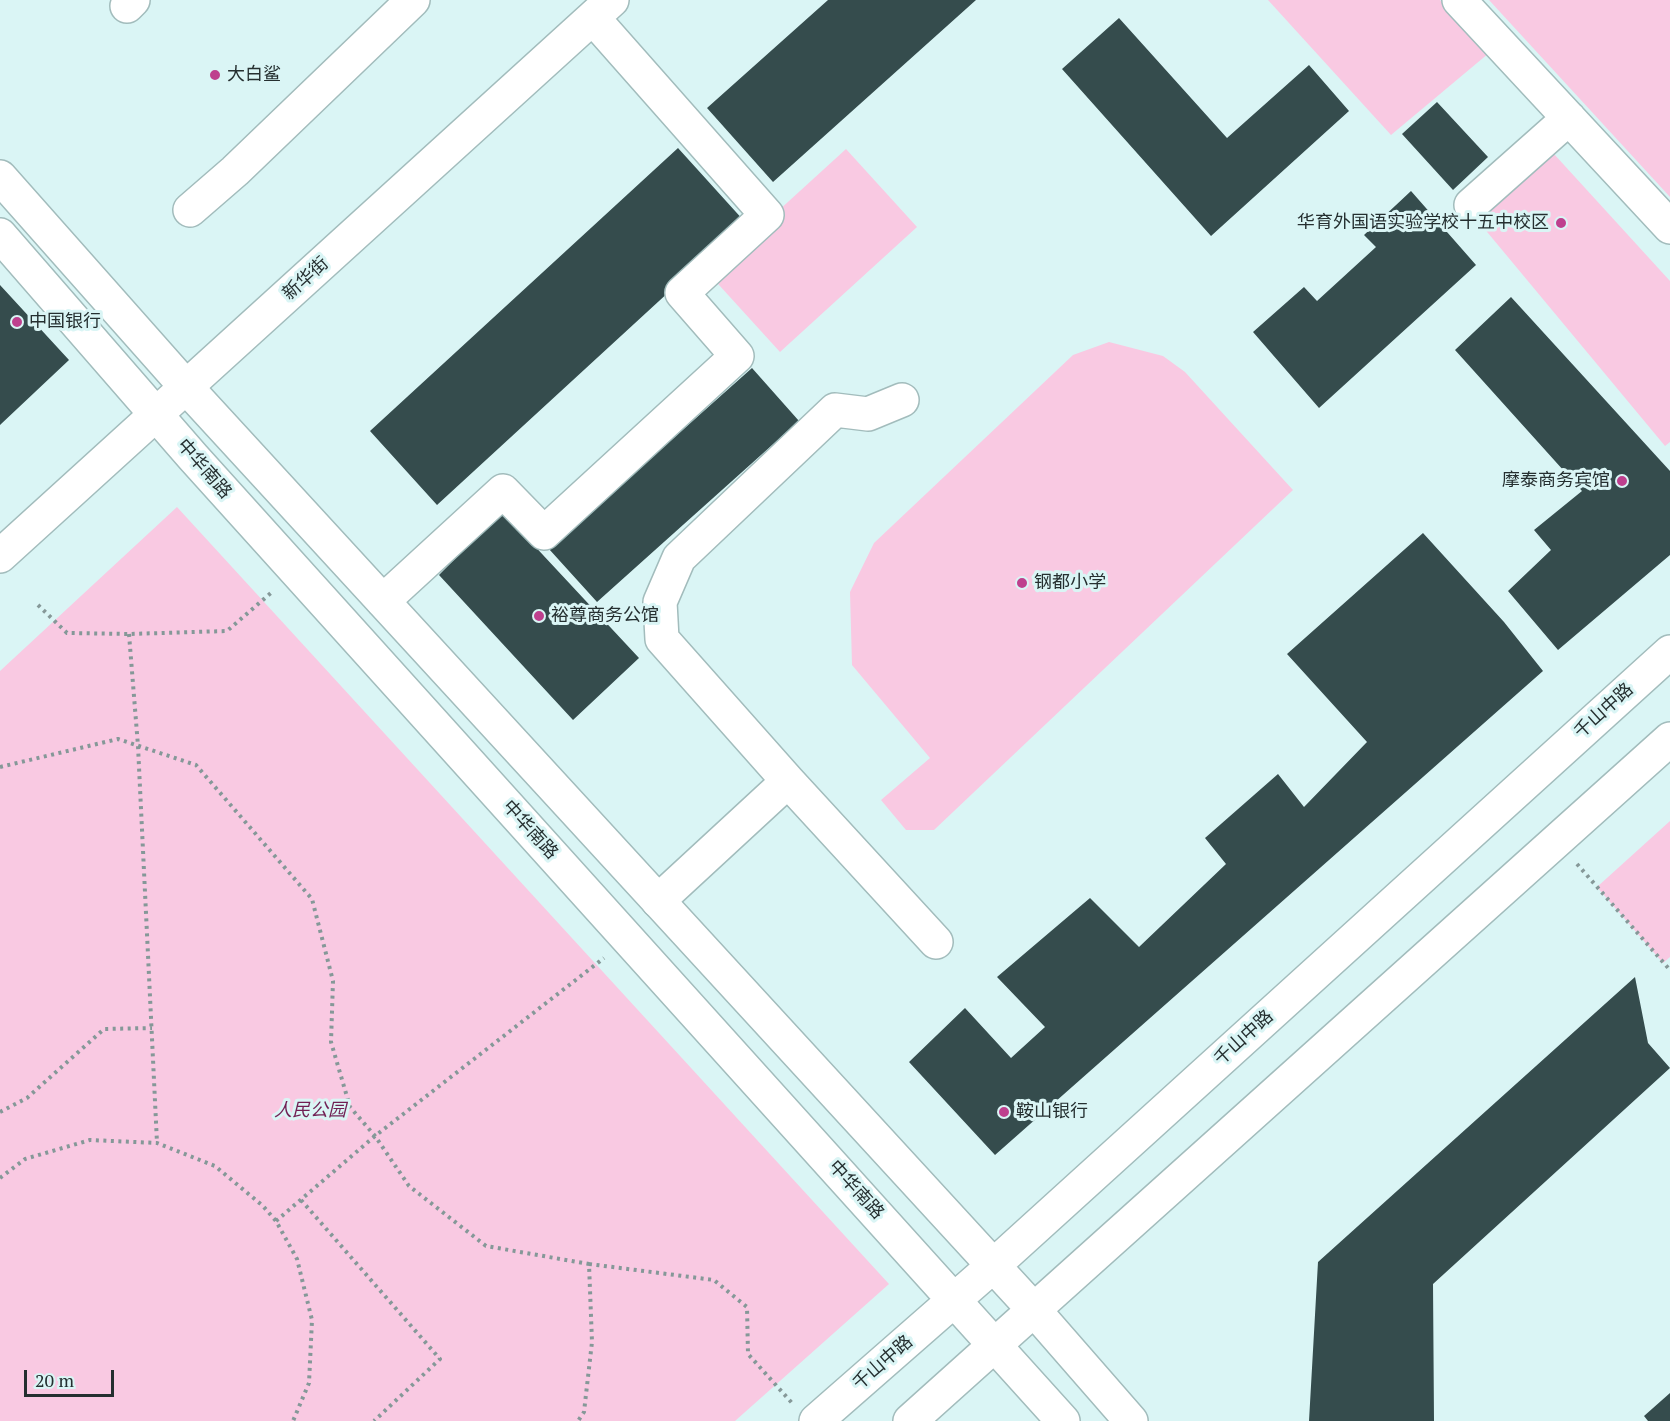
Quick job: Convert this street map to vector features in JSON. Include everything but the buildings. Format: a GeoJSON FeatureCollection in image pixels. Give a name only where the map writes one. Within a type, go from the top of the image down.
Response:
{"type":"FeatureCollection","features":[{"type":"Feature","properties":{"kind":"main road"},"geometry":{"type":"LineString","coordinates":[[190,210],[235,171],[413,0]]}},
{"type":"Feature","properties":{"kind":"main road"},"geometry":{"type":"LineString","coordinates":[[1459,0],[1670,227]]}},
{"type":"Feature","properties":{"kind":"main road"},"geometry":{"type":"LineString","coordinates":[[383,601],[503,491],[544,533],[736,356],[682,293],[767,215],[602,9]]}},
{"type":"Feature","properties":{"kind":"main road","name":"新华街"},"geometry":{"type":"LineString","coordinates":[[0,556],[602,9]]}},
{"type":"Feature","properties":{"kind":"main road"},"geometry":{"type":"LineString","coordinates":[[1471,205],[1569,118]]}},
{"type":"Feature","properties":{"kind":"main road"},"geometry":{"type":"LineString","coordinates":[[0,177],[187,388],[1035,1311],[1131,1421]]}},
{"type":"Feature","properties":{"kind":"main road","name":"中华南路"},"geometry":{"type":"LineString","coordinates":[[0,235],[158,414],[193,458],[1063,1421]]}},
{"type":"Feature","properties":{"kind":"main road"},"geometry":{"type":"LineString","coordinates":[[902,400],[868,414],[835,410],[679,558],[660,602],[662,639],[788,782],[936,942]]}},
{"type":"Feature","properties":{"kind":"main road","name":"千山中路"},"geometry":{"type":"LineString","coordinates":[[805,1413],[955,1300],[1670,652]]}},
{"type":"Feature","properties":{"kind":"main road"},"geometry":{"type":"LineString","coordinates":[[910,1421],[1670,739]]}},
{"type":"Feature","properties":{"kind":"main road"},"geometry":{"type":"LineString","coordinates":[[658,901],[788,782]]}},
{"type":"Feature","properties":{"kind":"path"},"geometry":{"type":"LineString","coordinates":[[38,605],[67,633],[227,631],[296,571]]}},
{"type":"Feature","properties":{"kind":"path"},"geometry":{"type":"LineString","coordinates":[[129,634],[138,746],[158,1143]]}},
{"type":"Feature","properties":{"kind":"path"},"geometry":{"type":"LineString","coordinates":[[0,767],[118,740],[196,765],[312,899],[333,981],[331,1042],[350,1107],[375,1136],[409,1186],[486,1246],[589,1264],[714,1280],[747,1307],[748,1354],[805,1413]]}},
{"type":"Feature","properties":{"kind":"path"},"geometry":{"type":"LineString","coordinates":[[1557,841],[1670,970]]}},
{"type":"Feature","properties":{"kind":"path"},"geometry":{"type":"LineString","coordinates":[[276,1221],[375,1136],[596,966],[626,936]]}},
{"type":"Feature","properties":{"kind":"path"},"geometry":{"type":"LineString","coordinates":[[0,1112],[27,1098],[104,1029],[152,1028]]}},
{"type":"Feature","properties":{"kind":"path"},"geometry":{"type":"LineString","coordinates":[[0,1178],[26,1159],[90,1140],[158,1143],[215,1166],[263,1206],[276,1221],[297,1259],[312,1320],[309,1383],[293,1421]]}},
{"type":"Feature","properties":{"kind":"path"},"geometry":{"type":"LineString","coordinates":[[301,1200],[440,1359],[374,1421]]}},
{"type":"Feature","properties":{"kind":"path"},"geometry":{"type":"LineString","coordinates":[[578,1421],[584,1412],[592,1342],[589,1264]]}},
{"type":"Feature","properties":{"kind":"green space"},"geometry":{"type":"Polygon","coordinates":[[[1268,0],[1440,0],[1489,53],[1391,135],[1268,0]]]}},
{"type":"Feature","properties":{"kind":"green space"},"geometry":{"type":"Polygon","coordinates":[[[1489,0],[1670,0],[1670,197],[1489,0]]]}},
{"type":"Feature","properties":{"kind":"green space"},"geometry":{"type":"Polygon","coordinates":[[[846,149],[917,227],[780,352],[709,274],[846,149]]]}},
{"type":"Feature","properties":{"kind":"green space"},"geometry":{"type":"Polygon","coordinates":[[[1554,154],[1670,281],[1670,442],[1665,446],[1478,221],[1554,154]]]}},
{"type":"Feature","properties":{"kind":"green space"},"geometry":{"type":"Polygon","coordinates":[[[1109,342],[1163,356],[1185,372],[1293,490],[934,830],[906,830],[881,800],[930,758],[852,665],[850,592],[874,543],[1073,355],[1109,342]]]}},
{"type":"Feature","properties":{"kind":"green space","name":"人民公园"},"geometry":{"type":"Polygon","coordinates":[[[177,507],[889,1284],[735,1421],[0,1421],[0,671],[177,507]]]}},
{"type":"Feature","properties":{"kind":"green space"},"geometry":{"type":"Polygon","coordinates":[[[1670,821],[1670,957],[1663,963],[1597,887],[1670,821]]]}},
{"type":"Feature","properties":{"kind":"place","name":"大白鲨"},"geometry":{"type":"Point","coordinates":[215,75]}},
{"type":"Feature","properties":{"kind":"place","name":"华育外国语实验学校十五中校区"},"geometry":{"type":"Point","coordinates":[1561,223]}},
{"type":"Feature","properties":{"kind":"place","name":"中国银行"},"geometry":{"type":"Point","coordinates":[17,322]}},
{"type":"Feature","properties":{"kind":"place","name":"摩泰商务宾馆"},"geometry":{"type":"Point","coordinates":[1622,481]}},
{"type":"Feature","properties":{"kind":"place","name":"钢都小学"},"geometry":{"type":"Point","coordinates":[1022,583]}},
{"type":"Feature","properties":{"kind":"place","name":"裕尊商务公馆"},"geometry":{"type":"Point","coordinates":[539,616]}},
{"type":"Feature","properties":{"kind":"place","name":"鞍山银行"},"geometry":{"type":"Point","coordinates":[1004,1112]}}]}
